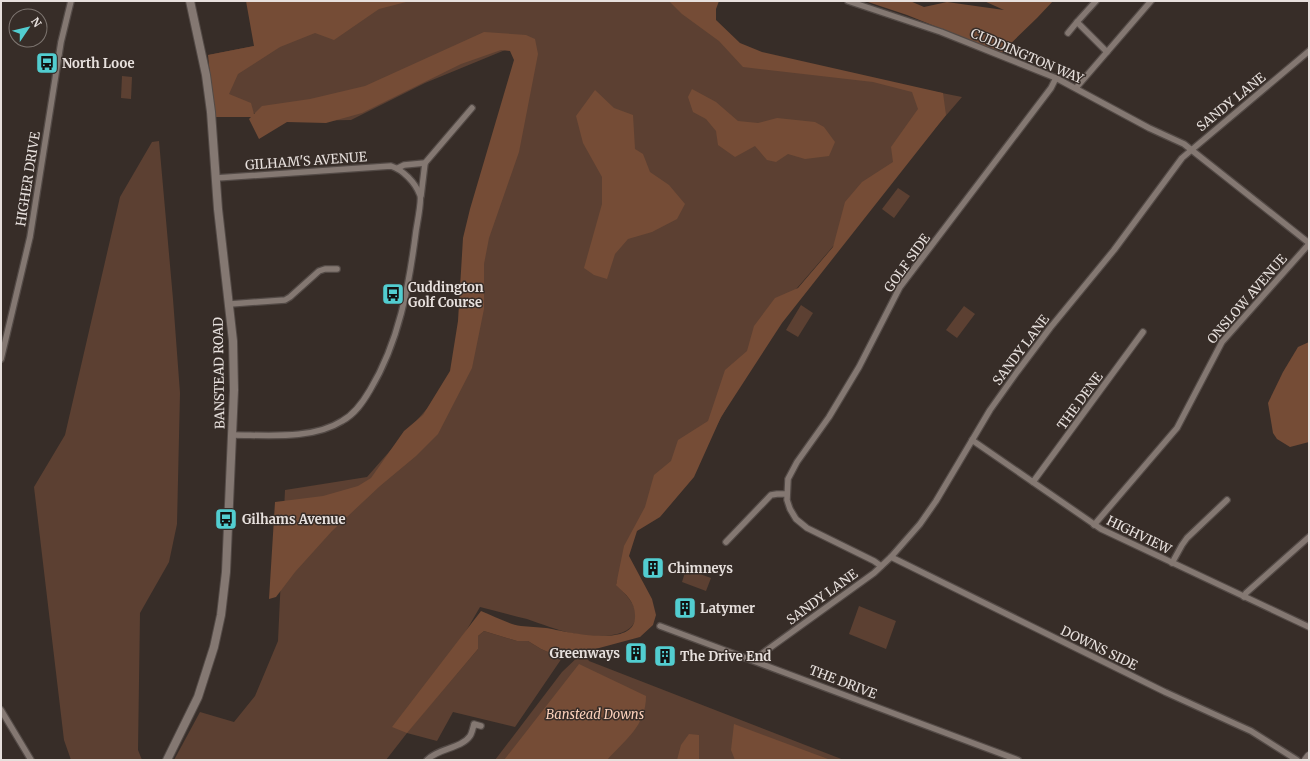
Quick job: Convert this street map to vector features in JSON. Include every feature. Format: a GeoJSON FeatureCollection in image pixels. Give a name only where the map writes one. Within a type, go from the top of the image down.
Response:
{"type":"FeatureCollection","features":[{"type":"Feature","properties":{"kind":"street","name":"HIGHER DRIVE"},"geometry":{"type":"LineString","coordinates":[[1,359],[30,237],[61,42],[71,1]]}},
{"type":"Feature","properties":{"kind":"street","name":"BANSTEAD ROAD"},"geometry":{"type":"LineString","coordinates":[[167,760],[198,697],[214,647],[220,615],[226,572],[234,390],[234,363],[230,304],[216,178],[208,87],[190,1]]}},
{"type":"Feature","properties":{"kind":"street","name":"CUDDINGTON WAY"},"geometry":{"type":"LineString","coordinates":[[848,1],[941,32],[1056,78],[1149,128],[1184,144],[1309,244]]}},
{"type":"Feature","properties":{"kind":"street"},"geometry":{"type":"LineString","coordinates":[[1068,33],[1096,1]]}},
{"type":"Feature","properties":{"kind":"street"},"geometry":{"type":"LineString","coordinates":[[1076,88],[1151,1]]}},
{"type":"Feature","properties":{"kind":"street"},"geometry":{"type":"LineString","coordinates":[[1077,22],[1107,52]]}},
{"type":"Feature","properties":{"kind":"street","name":"SANDY LANE"},"geometry":{"type":"LineString","coordinates":[[753,660],[881,566],[891,557],[920,524],[936,501],[952,477],[990,410],[1038,343],[1114,250],[1182,158],[1309,51]]}},
{"type":"Feature","properties":{"kind":"street","name":"GOLF SIDE"},"geometry":{"type":"LineString","coordinates":[[881,566],[800,523],[792,514],[788,503],[786,494],[788,479],[797,462],[829,417],[859,367],[900,287],[1051,88],[1056,78]]}},
{"type":"Feature","properties":{"kind":"street"},"geometry":{"type":"LineString","coordinates":[[232,435],[283,435],[310,432],[334,426],[351,416],[358,408],[380,372],[391,348],[401,316],[414,253],[425,163],[472,108]]}},
{"type":"Feature","properties":{"kind":"street","name":"GILHAM'S AVENUE"},"geometry":{"type":"LineString","coordinates":[[216,178],[391,166],[398,168],[404,165],[425,163]]}},
{"type":"Feature","properties":{"kind":"street"},"geometry":{"type":"LineString","coordinates":[[398,168],[414,184],[421,196]]}},
{"type":"Feature","properties":{"kind":"street","name":"ONSLOW AVENUE"},"geometry":{"type":"LineString","coordinates":[[1094,525],[1177,428],[1222,342],[1309,244]]}},
{"type":"Feature","properties":{"kind":"street"},"geometry":{"type":"LineString","coordinates":[[230,304],[285,300],[319,271],[325,269],[338,269]]}},
{"type":"Feature","properties":{"kind":"street","name":"THE DENE"},"geometry":{"type":"LineString","coordinates":[[1033,482],[1143,332]]}},
{"type":"Feature","properties":{"kind":"street","name":"HIGHVIEW"},"geometry":{"type":"LineString","coordinates":[[972,440],[1094,525],[1112,535],[1309,627]]}},
{"type":"Feature","properties":{"kind":"street"},"geometry":{"type":"LineString","coordinates":[[726,542],[771,495],[786,494]]}},
{"type":"Feature","properties":{"kind":"street"},"geometry":{"type":"LineString","coordinates":[[1172,563],[1187,538],[1227,500]]}},
{"type":"Feature","properties":{"kind":"street"},"geometry":{"type":"LineString","coordinates":[[1244,597],[1246,593],[1309,537]]}},
{"type":"Feature","properties":{"kind":"street","name":"DOWNS SIDE"},"geometry":{"type":"LineString","coordinates":[[891,557],[1165,692],[1251,732],[1296,760]]}},
{"type":"Feature","properties":{"kind":"street","name":"THE DRIVE"},"geometry":{"type":"LineString","coordinates":[[660,626],[1018,760]]}},
{"type":"Feature","properties":{"kind":"street"},"geometry":{"type":"LineString","coordinates":[[1,710],[31,760]]}},
{"type":"Feature","properties":{"kind":"street"},"geometry":{"type":"LineString","coordinates":[[427,760],[434,754],[467,740],[472,732],[474,724],[481,726]]}},
{"type":"Feature","properties":{"kind":"street"},"geometry":{"type":"LineString","coordinates":[[1306,760],[1309,756]]}},
{"type":"Feature","properties":{"kind":"green space"},"geometry":{"type":"Polygon","coordinates":[[[246,1],[410,1],[379,9],[334,40],[315,33],[280,47],[238,74],[229,94],[251,103],[254,114],[262,106],[310,99],[365,86],[484,32],[526,35],[535,39],[538,54],[519,152],[489,238],[484,264],[484,309],[472,368],[438,434],[416,456],[380,486],[332,531],[295,572],[276,597],[269,599],[275,502],[323,496],[358,486],[371,478],[404,431],[423,415],[450,371],[458,321],[463,238],[470,209],[514,60],[510,51],[501,50],[461,64],[362,113],[326,123],[287,122],[259,139],[249,119],[251,117],[214,117],[208,55],[254,46],[246,1]]]}},
{"type":"Feature","properties":{"kind":"green space","name":"Cuddington Golf Course"},"geometry":{"type":"Polygon","coordinates":[[[359,1],[690,1],[739,53],[962,97],[785,302],[697,461],[636,525],[616,584],[628,597],[634,607],[636,618],[634,623],[623,632],[614,635],[586,636],[480,607],[408,731],[478,649],[478,636],[484,631],[517,641],[528,641],[541,649],[562,658],[515,727],[453,712],[437,741],[407,733],[386,760],[174,760],[200,712],[234,722],[255,696],[278,641],[285,490],[367,477],[446,387],[463,344],[520,44],[425,83],[351,120],[298,121],[232,109],[208,55],[254,46],[359,1]]]}},
{"type":"Feature","properties":{"kind":"green space"},"geometry":{"type":"Polygon","coordinates":[[[669,1],[719,1],[716,9],[716,20],[740,43],[762,52],[943,93],[946,115],[782,323],[721,417],[694,477],[660,517],[637,531],[629,556],[652,599],[656,615],[653,625],[640,637],[562,658],[541,649],[528,641],[517,641],[484,631],[478,636],[478,649],[407,733],[392,727],[481,611],[516,625],[596,636],[611,636],[623,633],[631,627],[635,618],[634,608],[630,599],[616,585],[624,546],[645,507],[654,475],[671,461],[678,440],[708,421],[725,370],[747,351],[754,326],[775,298],[798,288],[833,247],[845,202],[862,182],[893,162],[891,147],[918,109],[912,92],[873,82],[743,67],[719,41],[682,14],[669,1]]]}},
{"type":"Feature","properties":{"kind":"green space"},"geometry":{"type":"Polygon","coordinates":[[[865,1],[910,1],[924,7],[947,2],[1004,10],[984,1],[1053,1],[1002,53],[907,15],[865,1]]]}},
{"type":"Feature","properties":{"kind":"green space"},"geometry":{"type":"Polygon","coordinates":[[[122,76],[132,77],[131,99],[121,98],[122,76]]]}},
{"type":"Feature","properties":{"kind":"green space"},"geometry":{"type":"Polygon","coordinates":[[[692,89],[716,102],[738,121],[758,123],[777,118],[815,122],[824,127],[835,142],[829,156],[805,159],[788,154],[776,162],[767,160],[755,146],[735,157],[718,145],[716,131],[706,119],[693,112],[688,97],[692,89]]]}},
{"type":"Feature","properties":{"kind":"green space"},"geometry":{"type":"Polygon","coordinates":[[[595,90],[614,108],[633,115],[635,149],[643,154],[650,172],[669,185],[685,204],[677,219],[652,232],[628,239],[615,254],[607,279],[594,275],[584,268],[602,204],[602,177],[583,143],[576,116],[595,90]]]}},
{"type":"Feature","properties":{"kind":"green space"},"geometry":{"type":"Polygon","coordinates":[[[159,141],[180,393],[177,524],[169,562],[140,613],[138,750],[142,760],[71,760],[64,740],[34,487],[65,435],[120,197],[152,142],[159,141]]]}},
{"type":"Feature","properties":{"kind":"green space"},"geometry":{"type":"Polygon","coordinates":[[[898,188],[910,196],[894,218],[882,209],[898,188]]]}},
{"type":"Feature","properties":{"kind":"green space"},"geometry":{"type":"Polygon","coordinates":[[[801,305],[813,313],[798,337],[786,330],[801,305]]]}},
{"type":"Feature","properties":{"kind":"green space"},"geometry":{"type":"Polygon","coordinates":[[[964,306],[975,314],[957,338],[946,330],[964,306]]]}},
{"type":"Feature","properties":{"kind":"green space"},"geometry":{"type":"Polygon","coordinates":[[[1309,342],[1309,442],[1290,447],[1277,439],[1273,433],[1268,403],[1283,372],[1298,347],[1309,342]]]}},
{"type":"Feature","properties":{"kind":"green space"},"geometry":{"type":"Polygon","coordinates":[[[686,569],[711,578],[706,591],[682,582],[686,569]]]}},
{"type":"Feature","properties":{"kind":"green space"},"geometry":{"type":"Polygon","coordinates":[[[859,606],[896,621],[886,649],[849,634],[859,606]]]}},
{"type":"Feature","properties":{"kind":"green space","name":"Banstead Downs"},"geometry":{"type":"Polygon","coordinates":[[[583,652],[589,661],[844,760],[495,760],[562,672],[583,652]]]}},
{"type":"Feature","properties":{"kind":"green space"},"geometry":{"type":"Polygon","coordinates":[[[579,664],[646,696],[642,716],[633,732],[607,760],[504,760],[579,664]]]}},
{"type":"Feature","properties":{"kind":"green space"},"geometry":{"type":"Polygon","coordinates":[[[734,724],[830,760],[735,760],[731,750],[734,724]]]}},
{"type":"Feature","properties":{"kind":"green space"},"geometry":{"type":"Polygon","coordinates":[[[689,734],[699,735],[699,760],[677,760],[681,745],[689,734]]]}},
{"type":"Feature","properties":{"kind":"place","name":"North Looe"},"geometry":{"type":"Point","coordinates":[47,63]}},
{"type":"Feature","properties":{"kind":"place","name":"Cuddington Golf Course"},"geometry":{"type":"Point","coordinates":[393,294]}},
{"type":"Feature","properties":{"kind":"place","name":"Gilhams Avenue"},"geometry":{"type":"Point","coordinates":[226,519]}},
{"type":"Feature","properties":{"kind":"place","name":"Chimneys"},"geometry":{"type":"Point","coordinates":[653,568]}},
{"type":"Feature","properties":{"kind":"place","name":"Latymer"},"geometry":{"type":"Point","coordinates":[685,608]}},
{"type":"Feature","properties":{"kind":"place","name":"Greenways"},"geometry":{"type":"Point","coordinates":[636,653]}},
{"type":"Feature","properties":{"kind":"place","name":"The Drive End"},"geometry":{"type":"Point","coordinates":[665,656]}}]}
